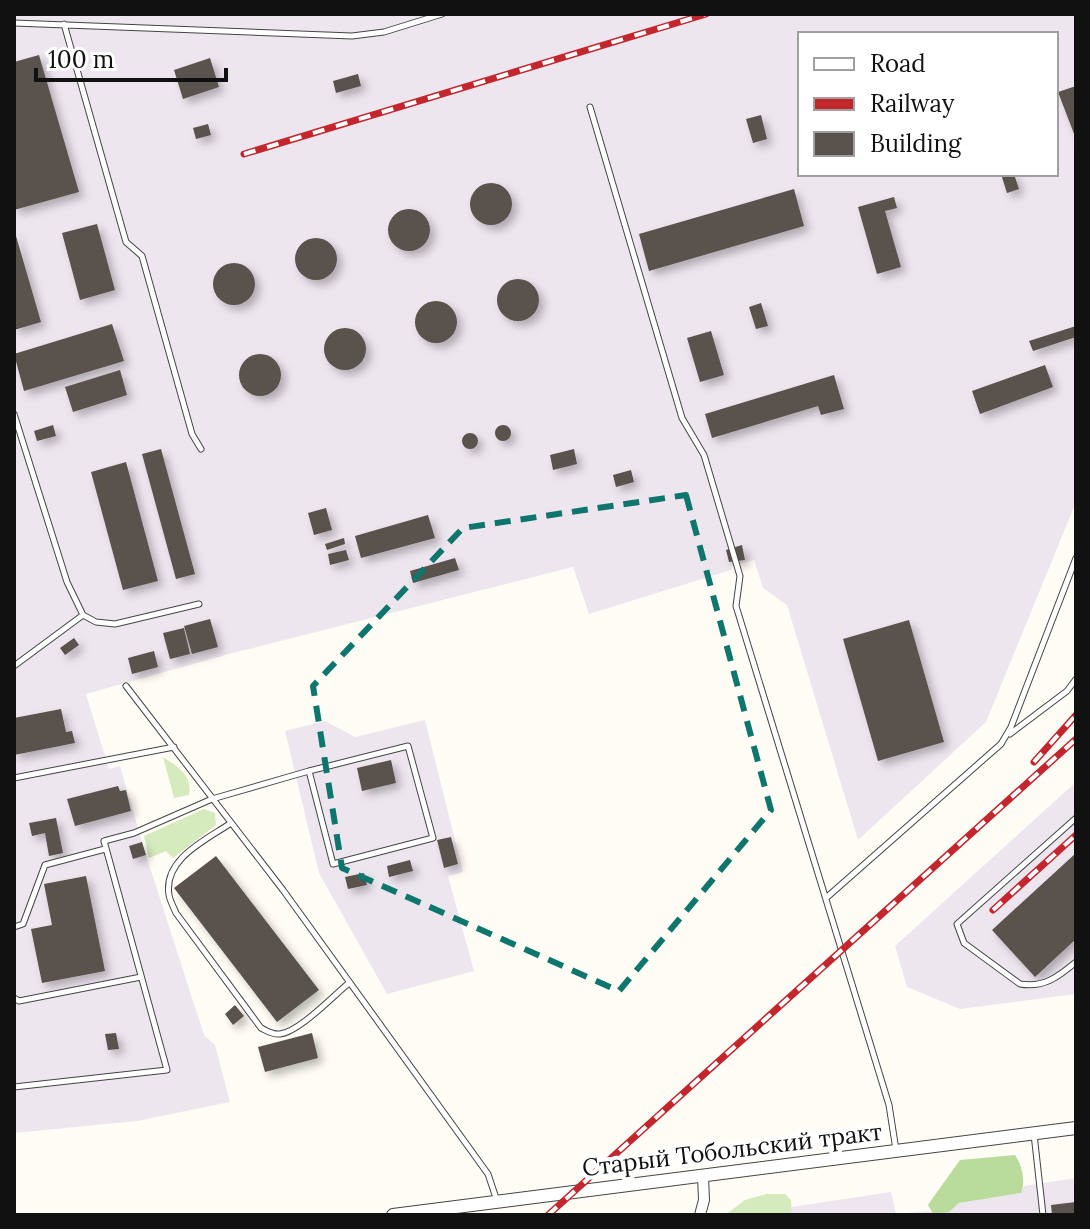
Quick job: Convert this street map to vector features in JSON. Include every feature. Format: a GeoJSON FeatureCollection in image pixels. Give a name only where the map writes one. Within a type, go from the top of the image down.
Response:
{"type":"FeatureCollection","features":[{"type":"Feature","properties":{"kind":"street","name":"Старый Тобольский тракт"},"geometry":{"type":"LineString","coordinates":[[393,1215],[1076,1128]]}},
{"type":"Feature","properties":{"kind":"street"},"geometry":{"type":"LineString","coordinates":[[700,1215],[704,1200],[703,1176]]}},
{"type":"Feature","properties":{"kind":"lane"},"geometry":{"type":"LineString","coordinates":[[14,23],[352,36],[384,32],[442,14]]}},
{"type":"Feature","properties":{"kind":"lane"},"geometry":{"type":"LineString","coordinates":[[64,24],[126,242],[142,256],[192,434],[201,449]]}},
{"type":"Feature","properties":{"kind":"lane"},"geometry":{"type":"LineString","coordinates":[[590,107],[682,418],[704,455],[740,576],[736,606],[889,1105],[897,1151]]}},
{"type":"Feature","properties":{"kind":"lane"},"geometry":{"type":"LineString","coordinates":[[14,414],[67,582],[83,615],[96,622],[115,624],[199,604]]}},
{"type":"Feature","properties":{"kind":"lane"},"geometry":{"type":"LineString","coordinates":[[1007,735],[1076,558]]}},
{"type":"Feature","properties":{"kind":"lane"},"geometry":{"type":"LineString","coordinates":[[14,666],[83,615]]}},
{"type":"Feature","properties":{"kind":"lane"},"geometry":{"type":"LineString","coordinates":[[826,898],[994,751],[1007,735],[1067,691],[1076,679]]}},
{"type":"Feature","properties":{"kind":"lane"},"geometry":{"type":"LineString","coordinates":[[126,686],[231,823],[488,1174],[497,1202]]}},
{"type":"Feature","properties":{"kind":"lane"},"geometry":{"type":"LineString","coordinates":[[14,1087],[167,1070],[104,841],[134,833],[212,799],[309,771],[408,746],[433,838],[333,864],[309,771]]}},
{"type":"Feature","properties":{"kind":"lane"},"geometry":{"type":"LineString","coordinates":[[14,778],[174,747]]}},
{"type":"Feature","properties":{"kind":"lane"},"geometry":{"type":"LineString","coordinates":[[1076,818],[957,924],[964,943],[1020,984],[1047,983],[1076,962]]}},
{"type":"Feature","properties":{"kind":"lane"},"geometry":{"type":"LineString","coordinates":[[231,823],[180,858],[170,876],[169,895],[176,913],[261,1028],[270,1033],[282,1034],[296,1027],[349,983]]}},
{"type":"Feature","properties":{"kind":"lane"},"geometry":{"type":"LineString","coordinates":[[14,927],[23,924],[45,865],[106,849]]}},
{"type":"Feature","properties":{"kind":"lane"},"geometry":{"type":"LineString","coordinates":[[14,998],[19,1001],[141,977]]}},
{"type":"Feature","properties":{"kind":"lane"},"geometry":{"type":"LineString","coordinates":[[1034,1134],[1043,1215]]}},
{"type":"Feature","properties":{"kind":"highlighted area"},"geometry":{"type":"Polygon","coordinates":[[[686,495],[771,810],[619,991],[342,868],[313,686],[463,528],[686,495]]]}},
{"type":"Feature","properties":{"kind":"shaded area"},"geometry":{"type":"Polygon","coordinates":[[[14,14],[1076,14],[1076,502],[986,722],[858,840],[787,605],[763,588],[754,560],[589,614],[573,567],[229,654],[86,694],[109,769],[120,766],[204,1035],[215,1045],[230,1102],[137,1121],[14,1133],[14,14]]]}},
{"type":"Feature","properties":{"kind":"shaded area"},"geometry":{"type":"Polygon","coordinates":[[[425,720],[463,872],[448,876],[474,971],[387,994],[319,873],[285,731],[325,721],[355,737],[425,720]]]}},
{"type":"Feature","properties":{"kind":"shaded area"},"geometry":{"type":"Polygon","coordinates":[[[1076,782],[1076,994],[960,1009],[907,987],[895,946],[1076,782]]]}},
{"type":"Feature","properties":{"kind":"shaded area"},"geometry":{"type":"Polygon","coordinates":[[[1076,1178],[1076,1215],[792,1215],[791,1207],[891,1192],[896,1214],[929,1211],[934,1214],[949,1211],[959,1203],[1021,1193],[1024,1186],[1076,1178]]]}},
{"type":"Feature","properties":{"kind":"green space"},"geometry":{"type":"Polygon","coordinates":[[[163,757],[186,777],[189,795],[174,798],[163,757]]]}},
{"type":"Feature","properties":{"kind":"green space"},"geometry":{"type":"Polygon","coordinates":[[[204,809],[215,813],[216,825],[173,858],[166,851],[149,858],[144,836],[204,809]]]}},
{"type":"Feature","properties":{"kind":"green space"},"geometry":{"type":"Polygon","coordinates":[[[1015,1155],[1022,1174],[1021,1193],[959,1203],[949,1212],[933,1214],[928,1205],[960,1160],[1015,1155]]]}},
{"type":"Feature","properties":{"kind":"green space"},"geometry":{"type":"Polygon","coordinates":[[[766,1194],[785,1194],[791,1200],[792,1215],[725,1215],[745,1200],[766,1194]]]}},
{"type":"Feature","properties":{"kind":"building"},"geometry":{"type":"Polygon","coordinates":[[[39,55],[79,192],[14,210],[14,62],[39,55]]]}},
{"type":"Feature","properties":{"kind":"building"},"geometry":{"type":"Polygon","coordinates":[[[210,58],[219,87],[183,99],[174,70],[210,58]]]}},
{"type":"Feature","properties":{"kind":"building"},"geometry":{"type":"Polygon","coordinates":[[[358,74],[361,86],[336,93],[333,81],[358,74]]]}},
{"type":"Feature","properties":{"kind":"building"},"geometry":{"type":"Polygon","coordinates":[[[1076,86],[1076,139],[1058,92],[1076,86]]]}},
{"type":"Feature","properties":{"kind":"building"},"geometry":{"type":"Polygon","coordinates":[[[761,115],[767,139],[753,143],[746,119],[761,115]]]}},
{"type":"Feature","properties":{"kind":"building"},"geometry":{"type":"Polygon","coordinates":[[[208,124],[211,135],[196,139],[193,128],[208,124]]]}},
{"type":"Feature","properties":{"kind":"building"},"geometry":{"type":"Polygon","coordinates":[[[1002,176],[1015,176],[1019,189],[1007,193],[1002,176]]]}},
{"type":"Feature","properties":{"kind":"building"},"geometry":{"type":"Polygon","coordinates":[[[491,183],[506,189],[512,204],[506,219],[491,225],[476,219],[470,204],[476,189],[491,183]]]}},
{"type":"Feature","properties":{"kind":"building"},"geometry":{"type":"Polygon","coordinates":[[[794,189],[804,226],[649,271],[639,234],[794,189]]]}},
{"type":"Feature","properties":{"kind":"building"},"geometry":{"type":"Polygon","coordinates":[[[894,197],[897,208],[885,211],[901,267],[877,274],[858,207],[894,197]]]}},
{"type":"Feature","properties":{"kind":"building"},"geometry":{"type":"Polygon","coordinates":[[[409,209],[424,215],[430,230],[424,245],[409,251],[394,245],[388,230],[394,215],[409,209]]]}},
{"type":"Feature","properties":{"kind":"building"},"geometry":{"type":"Polygon","coordinates":[[[97,224],[115,290],[80,300],[62,233],[97,224]]]}},
{"type":"Feature","properties":{"kind":"building"},"geometry":{"type":"Polygon","coordinates":[[[14,229],[41,322],[14,330],[14,229]]]}},
{"type":"Feature","properties":{"kind":"building"},"geometry":{"type":"Polygon","coordinates":[[[316,238],[331,244],[337,259],[331,274],[316,280],[301,274],[295,259],[301,244],[316,238]]]}},
{"type":"Feature","properties":{"kind":"building"},"geometry":{"type":"Polygon","coordinates":[[[234,263],[249,269],[255,284],[249,299],[234,305],[219,299],[213,284],[219,269],[234,263]]]}},
{"type":"Feature","properties":{"kind":"building"},"geometry":{"type":"Polygon","coordinates":[[[518,279],[533,285],[539,300],[533,315],[518,321],[503,315],[497,300],[503,285],[518,279]]]}},
{"type":"Feature","properties":{"kind":"building"},"geometry":{"type":"Polygon","coordinates":[[[436,301],[451,307],[457,322],[451,337],[436,343],[421,337],[415,322],[421,307],[436,301]]]}},
{"type":"Feature","properties":{"kind":"building"},"geometry":{"type":"Polygon","coordinates":[[[761,303],[768,326],[756,329],[749,307],[761,303]]]}},
{"type":"Feature","properties":{"kind":"building"},"geometry":{"type":"Polygon","coordinates":[[[112,324],[124,361],[24,391],[14,354],[112,324]]]}},
{"type":"Feature","properties":{"kind":"building"},"geometry":{"type":"Polygon","coordinates":[[[1076,326],[1076,337],[1033,351],[1029,341],[1076,326]]]}},
{"type":"Feature","properties":{"kind":"building"},"geometry":{"type":"Polygon","coordinates":[[[345,328],[360,334],[366,349],[360,364],[345,370],[330,364],[324,349],[330,334],[345,328]]]}},
{"type":"Feature","properties":{"kind":"building"},"geometry":{"type":"Polygon","coordinates":[[[711,331],[724,375],[700,382],[687,338],[711,331]]]}},
{"type":"Feature","properties":{"kind":"building"},"geometry":{"type":"Polygon","coordinates":[[[260,354],[275,360],[281,375],[275,390],[260,396],[245,390],[239,375],[245,360],[260,354]]]}},
{"type":"Feature","properties":{"kind":"building"},"geometry":{"type":"Polygon","coordinates":[[[1045,365],[1053,387],[980,414],[972,391],[1045,365]]]}},
{"type":"Feature","properties":{"kind":"building"},"geometry":{"type":"Polygon","coordinates":[[[120,370],[127,395],[73,412],[65,387],[120,370]]]}},
{"type":"Feature","properties":{"kind":"building"},"geometry":{"type":"Polygon","coordinates":[[[834,375],[844,409],[821,415],[818,406],[712,438],[705,414],[834,375]]]}},
{"type":"Feature","properties":{"kind":"building"},"geometry":{"type":"Polygon","coordinates":[[[53,425],[56,436],[37,441],[34,431],[53,425]]]}},
{"type":"Feature","properties":{"kind":"building"},"geometry":{"type":"Polygon","coordinates":[[[503,425],[509,427],[509,439],[503,441],[497,439],[495,433],[497,427],[503,425]]]}},
{"type":"Feature","properties":{"kind":"building"},"geometry":{"type":"Polygon","coordinates":[[[470,433],[476,435],[476,447],[470,449],[464,447],[462,441],[464,435],[470,433]]]}},
{"type":"Feature","properties":{"kind":"building"},"geometry":{"type":"Polygon","coordinates":[[[161,449],[195,574],[176,579],[142,454],[161,449]]]}},
{"type":"Feature","properties":{"kind":"building"},"geometry":{"type":"Polygon","coordinates":[[[574,449],[577,464],[553,470],[550,455],[574,449]]]}},
{"type":"Feature","properties":{"kind":"building"},"geometry":{"type":"Polygon","coordinates":[[[126,462],[158,581],[123,590],[91,472],[126,462]]]}},
{"type":"Feature","properties":{"kind":"building"},"geometry":{"type":"Polygon","coordinates":[[[631,470],[634,482],[616,487],[613,475],[631,470]]]}},
{"type":"Feature","properties":{"kind":"building"},"geometry":{"type":"Polygon","coordinates":[[[326,508],[332,530],[314,535],[308,513],[326,508]]]}},
{"type":"Feature","properties":{"kind":"building"},"geometry":{"type":"Polygon","coordinates":[[[428,515],[435,538],[361,558],[355,536],[428,515]]]}},
{"type":"Feature","properties":{"kind":"building"},"geometry":{"type":"Polygon","coordinates":[[[344,538],[345,544],[327,550],[325,544],[344,538]]]}},
{"type":"Feature","properties":{"kind":"building"},"geometry":{"type":"Polygon","coordinates":[[[742,545],[745,560],[729,562],[726,550],[742,545]]]}},
{"type":"Feature","properties":{"kind":"building"},"geometry":{"type":"Polygon","coordinates":[[[346,550],[349,560],[330,565],[328,554],[346,550]]]}},
{"type":"Feature","properties":{"kind":"building"},"geometry":{"type":"Polygon","coordinates":[[[455,558],[459,570],[413,583],[410,571],[455,558]]]}},
{"type":"Feature","properties":{"kind":"building"},"geometry":{"type":"Polygon","coordinates":[[[210,619],[218,647],[192,654],[184,626],[210,619]]]}},
{"type":"Feature","properties":{"kind":"building"},"geometry":{"type":"Polygon","coordinates":[[[909,620],[944,742],[878,761],[843,639],[909,620]]]}},
{"type":"Feature","properties":{"kind":"building"},"geometry":{"type":"Polygon","coordinates":[[[184,628],[190,654],[170,659],[163,633],[184,628]]]}},
{"type":"Feature","properties":{"kind":"building"},"geometry":{"type":"Polygon","coordinates":[[[74,638],[79,645],[65,655],[60,648],[74,638]]]}},
{"type":"Feature","properties":{"kind":"building"},"geometry":{"type":"Polygon","coordinates":[[[154,651],[158,667],[132,674],[128,658],[154,651]]]}},
{"type":"Feature","properties":{"kind":"building"},"geometry":{"type":"Polygon","coordinates":[[[61,709],[66,732],[72,731],[75,743],[14,755],[14,718],[61,709]]]}},
{"type":"Feature","properties":{"kind":"building"},"geometry":{"type":"Polygon","coordinates":[[[391,760],[396,783],[362,791],[357,768],[391,760]]]}},
{"type":"Feature","properties":{"kind":"building"},"geometry":{"type":"Polygon","coordinates":[[[118,786],[120,791],[126,790],[131,811],[75,826],[67,799],[118,786]]]}},
{"type":"Feature","properties":{"kind":"building"},"geometry":{"type":"Polygon","coordinates":[[[56,818],[63,853],[49,856],[45,833],[32,836],[29,823],[56,818]]]}},
{"type":"Feature","properties":{"kind":"building"},"geometry":{"type":"Polygon","coordinates":[[[451,837],[458,864],[444,868],[437,840],[451,837]]]}},
{"type":"Feature","properties":{"kind":"building"},"geometry":{"type":"Polygon","coordinates":[[[142,842],[146,855],[133,859],[129,846],[142,842]]]}},
{"type":"Feature","properties":{"kind":"building"},"geometry":{"type":"Polygon","coordinates":[[[1076,853],[1076,939],[1035,977],[992,930],[1076,853]]]}},
{"type":"Feature","properties":{"kind":"building"},"geometry":{"type":"Polygon","coordinates":[[[216,856],[319,990],[277,1022],[174,888],[216,856]]]}},
{"type":"Feature","properties":{"kind":"building"},"geometry":{"type":"Polygon","coordinates":[[[410,860],[413,871],[389,877],[387,866],[410,860]]]}},
{"type":"Feature","properties":{"kind":"building"},"geometry":{"type":"Polygon","coordinates":[[[364,873],[367,885],[348,889],[345,877],[364,873]]]}},
{"type":"Feature","properties":{"kind":"building"},"geometry":{"type":"Polygon","coordinates":[[[86,876],[105,971],[42,983],[31,929],[52,925],[44,884],[86,876]]]}},
{"type":"Feature","properties":{"kind":"building"},"geometry":{"type":"Polygon","coordinates":[[[235,1005],[244,1016],[233,1025],[225,1014],[235,1005]]]}},
{"type":"Feature","properties":{"kind":"building"},"geometry":{"type":"Polygon","coordinates":[[[116,1033],[119,1049],[108,1050],[105,1034],[116,1033]]]}},
{"type":"Feature","properties":{"kind":"building"},"geometry":{"type":"Polygon","coordinates":[[[312,1033],[318,1058],[265,1072],[258,1047],[312,1033]]]}},
{"type":"Feature","properties":{"kind":"building"},"geometry":{"type":"Polygon","coordinates":[[[1076,1202],[1076,1215],[1052,1215],[1051,1205],[1076,1202]]]}},
{"type":"Feature","properties":{"kind":"railway"},"geometry":{"type":"LineString","coordinates":[[244,154],[706,14]]}},
{"type":"Feature","properties":{"kind":"railway"},"geometry":{"type":"LineString","coordinates":[[1034,762],[1076,715]]}},
{"type":"Feature","properties":{"kind":"railway"},"geometry":{"type":"LineString","coordinates":[[548,1215],[1076,739]]}},
{"type":"Feature","properties":{"kind":"railway"},"geometry":{"type":"LineString","coordinates":[[993,910],[1076,835]]}}]}
